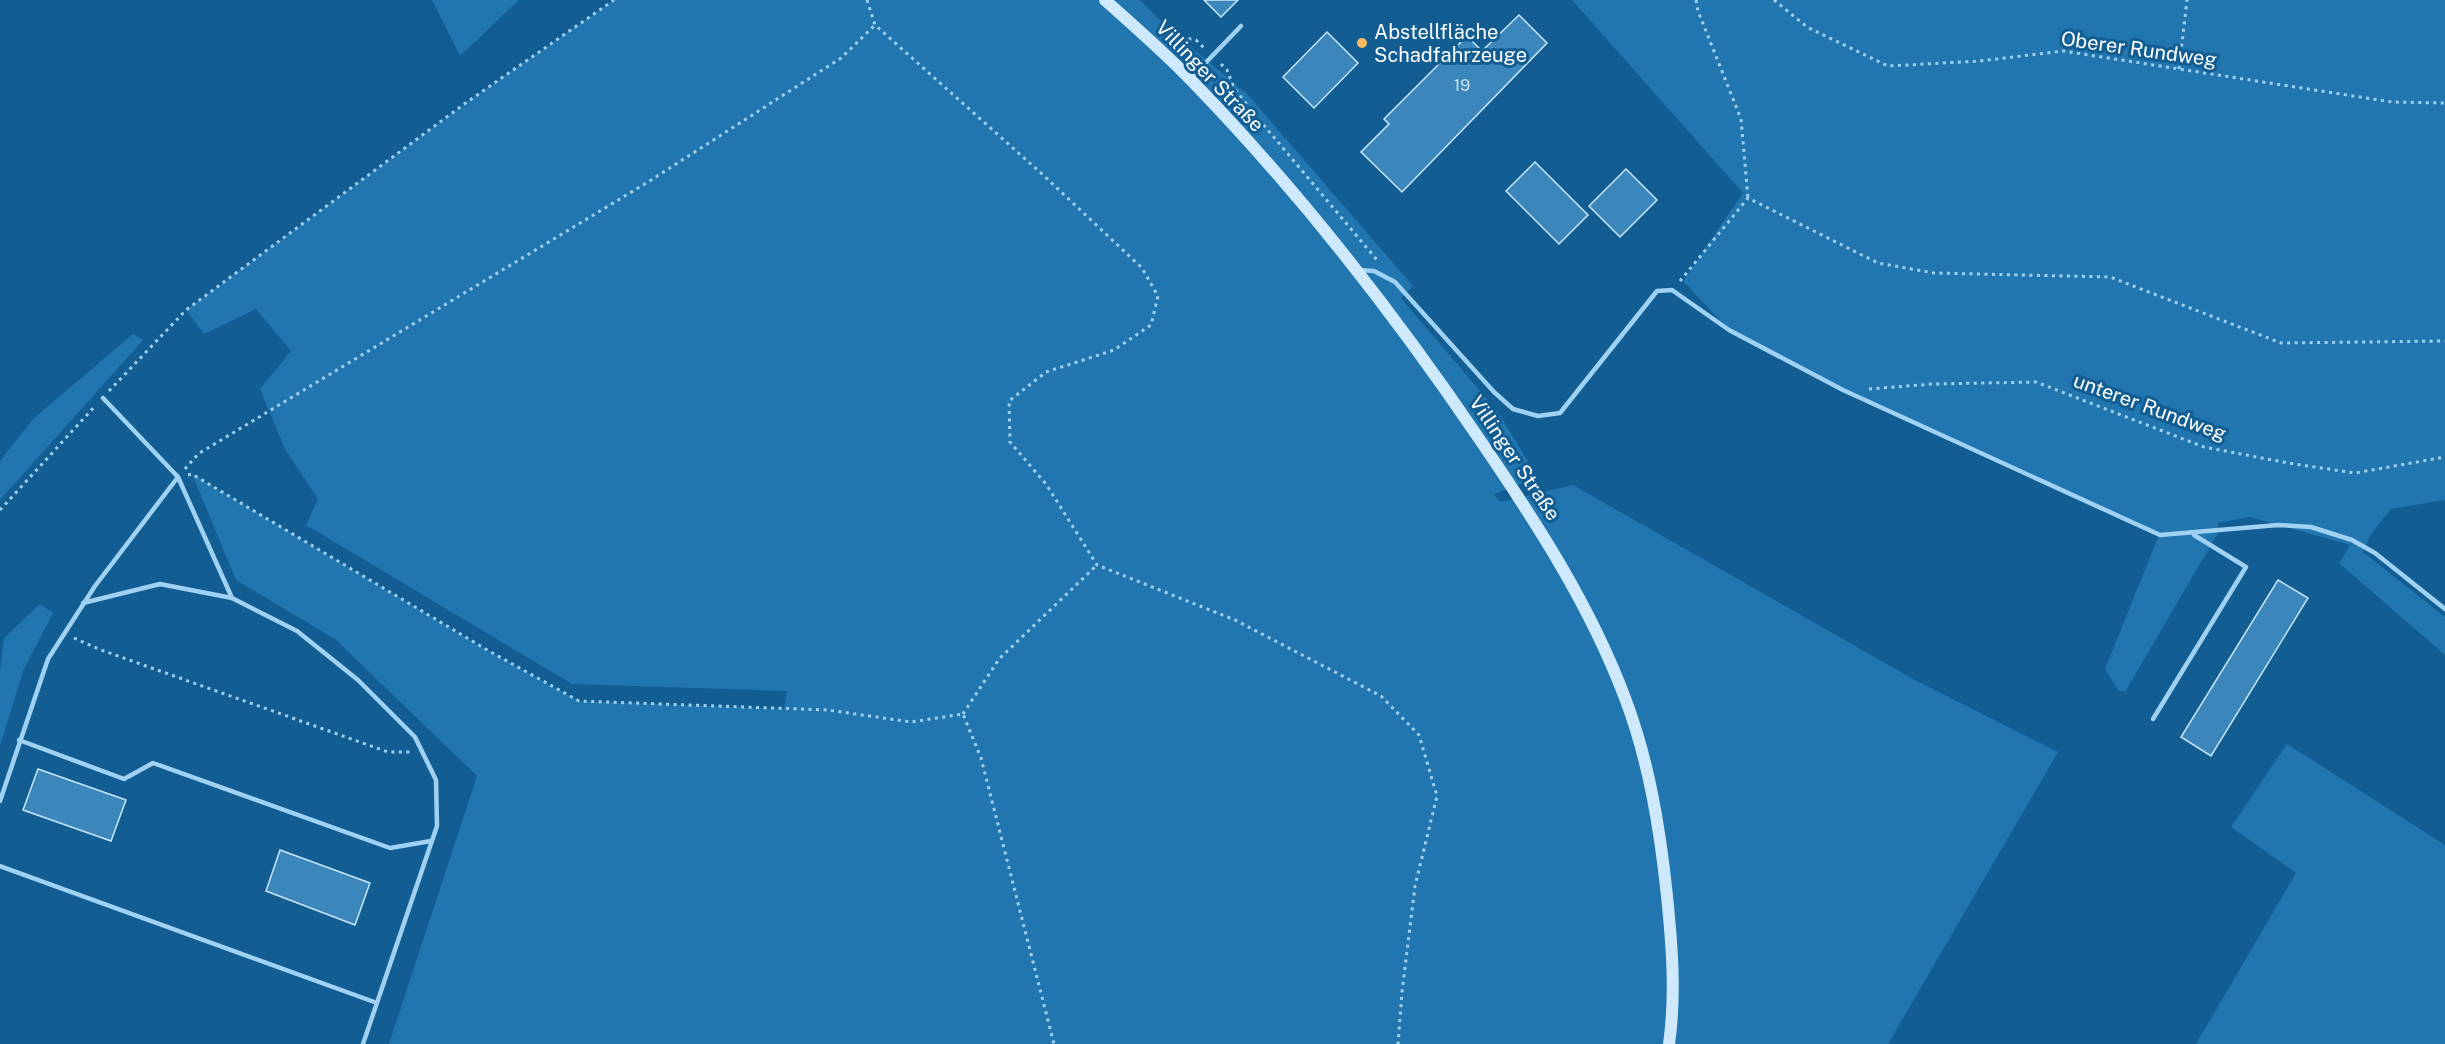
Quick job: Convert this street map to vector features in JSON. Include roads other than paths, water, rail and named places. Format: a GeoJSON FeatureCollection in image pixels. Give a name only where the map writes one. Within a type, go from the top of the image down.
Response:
{"type":"FeatureCollection","features":[{"type":"Feature","properties":{"kind":"main road","name":"Villinger Straße"},"geometry":{"type":"LineString","coordinates":[[1105,0],[1190,79],[1247,141],[1355,270],[1452,399],[1553,550],[1597,630],[1626,699],[1649,775],[1662,853],[1673,959],[1670,1044]]}},
{"type":"Feature","properties":{"kind":"lane"},"geometry":{"type":"LineString","coordinates":[[1190,79],[1241,26]]}},
{"type":"Feature","properties":{"kind":"lane"},"geometry":{"type":"LineString","coordinates":[[1355,270],[1374,271],[1395,282],[1494,392],[1513,409],[1538,416],[1560,413],[1596,371],[1644,305],[1657,291],[1672,290],[1729,330],[1843,390],[2160,535],[2278,525],[2311,527],[2352,540],[2376,553],[2445,609]]}},
{"type":"Feature","properties":{"kind":"lane"},"geometry":{"type":"LineString","coordinates":[[103,398],[178,477],[232,598]]}},
{"type":"Feature","properties":{"kind":"lane"},"geometry":{"type":"LineString","coordinates":[[0,801],[48,659],[83,603],[178,477]]}},
{"type":"Feature","properties":{"kind":"lane"},"geometry":{"type":"LineString","coordinates":[[2153,719],[2247,567],[2194,533]]}},
{"type":"Feature","properties":{"kind":"lane"},"geometry":{"type":"LineString","coordinates":[[83,603],[160,584],[232,598],[297,631],[374,696],[415,736],[436,780],[437,826],[363,1044]]}},
{"type":"Feature","properties":{"kind":"lane"},"geometry":{"type":"LineString","coordinates":[[19,740],[124,779],[153,763],[390,848],[431,840]]}},
{"type":"Feature","properties":{"kind":"lane"},"geometry":{"type":"LineString","coordinates":[[0,866],[377,1003]]}},
{"type":"Feature","properties":{"kind":"place","name":"Abstellfläche Schadfahrzeuge"},"geometry":{"type":"Point","coordinates":[1362,43]}}]}
